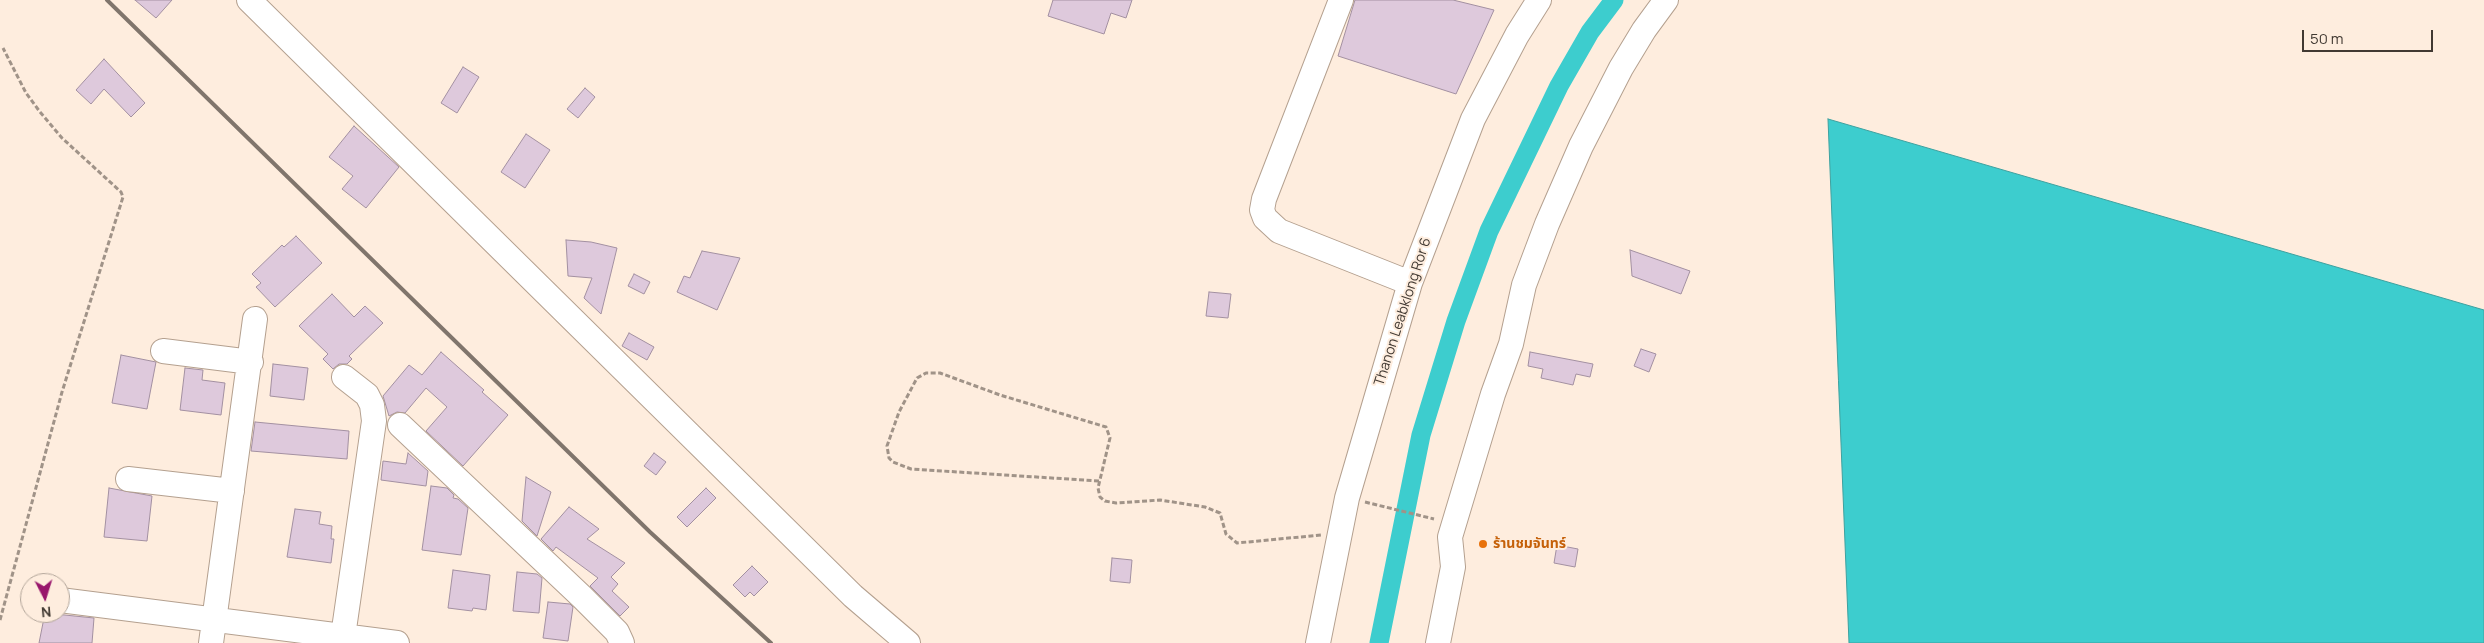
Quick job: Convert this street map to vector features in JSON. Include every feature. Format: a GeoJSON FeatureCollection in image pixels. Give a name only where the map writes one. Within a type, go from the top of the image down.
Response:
{"type":"FeatureCollection","features":[{"type":"Feature","properties":{"kind":"street"},"geometry":{"type":"LineString","coordinates":[[250,0],[853,596],[908,643]]}},
{"type":"Feature","properties":{"kind":"street"},"geometry":{"type":"LineString","coordinates":[[1341,0],[1264,199],[1262,210],[1265,218],[1279,231],[1410,283]]}},
{"type":"Feature","properties":{"kind":"street","name":"Thanon Leabklong Ror 6"},"geometry":{"type":"LineString","coordinates":[[1318,643],[1347,498],[1410,283],[1473,119],[1517,34],[1539,0]]}},
{"type":"Feature","properties":{"kind":"street"},"geometry":{"type":"LineString","coordinates":[[1438,643],[1453,566],[1450,537],[1493,394],[1511,344],[1527,277],[1546,224],[1585,137],[1621,68],[1644,30],[1666,0]]}},
{"type":"Feature","properties":{"kind":"street"},"geometry":{"type":"LineString","coordinates":[[211,643],[251,362],[255,319]]}},
{"type":"Feature","properties":{"kind":"street"},"geometry":{"type":"LineString","coordinates":[[163,351],[251,362]]}},
{"type":"Feature","properties":{"kind":"street"},"geometry":{"type":"LineString","coordinates":[[343,639],[374,422],[372,405],[367,395],[344,377]]}},
{"type":"Feature","properties":{"kind":"street"},"geometry":{"type":"LineString","coordinates":[[400,425],[563,578],[615,630],[622,643]]}},
{"type":"Feature","properties":{"kind":"street"},"geometry":{"type":"LineString","coordinates":[[128,479],[232,491]]}},
{"type":"Feature","properties":{"kind":"street"},"geometry":{"type":"LineString","coordinates":[[70,601],[343,639],[397,643]]}},
{"type":"Feature","properties":{"kind":"path"},"geometry":{"type":"LineString","coordinates":[[0,620],[62,392],[123,198],[121,192],[62,138],[40,112],[26,93],[3,48]]}},
{"type":"Feature","properties":{"kind":"path"},"geometry":{"type":"LineString","coordinates":[[1099,481],[911,469],[893,462],[889,458],[887,446],[899,412],[917,378],[926,372],[940,373],[1000,395],[1106,427],[1110,438],[1099,481],[1100,497],[1110,503],[1160,500],[1195,504],[1217,510],[1220,513],[1226,534],[1237,543],[1316,535],[1339,537]]}},
{"type":"Feature","properties":{"kind":"path"},"geometry":{"type":"LineString","coordinates":[[1390,508],[1420,515]]}},
{"type":"Feature","properties":{"kind":"water"},"geometry":{"type":"Polygon","coordinates":[[[1828,119],[2484,310],[2484,643],[1849,643],[1828,119]]]}},
{"type":"Feature","properties":{"kind":"building"},"geometry":{"type":"Polygon","coordinates":[[[135,0],[172,0],[156,18],[135,0]]]}},
{"type":"Feature","properties":{"kind":"building"},"geometry":{"type":"Polygon","coordinates":[[[1053,0],[1132,0],[1126,18],[1111,13],[1104,34],[1048,16],[1053,0]]]}},
{"type":"Feature","properties":{"kind":"building"},"geometry":{"type":"Polygon","coordinates":[[[1355,0],[1453,0],[1494,10],[1456,94],[1338,56],[1355,0]]]}},
{"type":"Feature","properties":{"kind":"building"},"geometry":{"type":"Polygon","coordinates":[[[104,59],[145,103],[131,117],[104,89],[91,104],[76,90],[104,59]]]}},
{"type":"Feature","properties":{"kind":"building"},"geometry":{"type":"Polygon","coordinates":[[[463,67],[479,77],[457,113],[441,103],[463,67]]]}},
{"type":"Feature","properties":{"kind":"building"},"geometry":{"type":"Polygon","coordinates":[[[585,88],[595,97],[578,118],[567,109],[585,88]]]}},
{"type":"Feature","properties":{"kind":"building"},"geometry":{"type":"Polygon","coordinates":[[[354,126],[399,167],[366,208],[342,189],[353,176],[329,157],[354,126]]]}},
{"type":"Feature","properties":{"kind":"building"},"geometry":{"type":"Polygon","coordinates":[[[526,134],[550,150],[525,188],[501,172],[526,134]]]}},
{"type":"Feature","properties":{"kind":"building"},"geometry":{"type":"Polygon","coordinates":[[[296,236],[322,263],[275,307],[256,287],[261,283],[252,274],[282,245],[284,247],[296,236]]]}},
{"type":"Feature","properties":{"kind":"building"},"geometry":{"type":"Polygon","coordinates":[[[566,240],[591,242],[617,248],[601,314],[584,298],[592,278],[568,276],[566,240]]]}},
{"type":"Feature","properties":{"kind":"building"},"geometry":{"type":"Polygon","coordinates":[[[1630,250],[1690,271],[1681,294],[1632,276],[1630,250]]]}},
{"type":"Feature","properties":{"kind":"building"},"geometry":{"type":"Polygon","coordinates":[[[702,251],[740,258],[717,310],[677,292],[684,276],[690,278],[702,251]]]}},
{"type":"Feature","properties":{"kind":"building"},"geometry":{"type":"Polygon","coordinates":[[[634,274],[650,282],[644,294],[628,286],[634,274]]]}},
{"type":"Feature","properties":{"kind":"building"},"geometry":{"type":"Polygon","coordinates":[[[1209,292],[1231,294],[1228,318],[1206,316],[1209,292]]]}},
{"type":"Feature","properties":{"kind":"building"},"geometry":{"type":"Polygon","coordinates":[[[332,294],[354,317],[365,306],[383,323],[349,356],[352,359],[347,364],[339,364],[333,369],[323,359],[328,354],[299,326],[332,294]]]}},
{"type":"Feature","properties":{"kind":"building"},"geometry":{"type":"Polygon","coordinates":[[[629,333],[654,347],[647,360],[622,346],[629,333]]]}},
{"type":"Feature","properties":{"kind":"building"},"geometry":{"type":"Polygon","coordinates":[[[1641,349],[1656,354],[1649,372],[1634,366],[1641,349]]]}},
{"type":"Feature","properties":{"kind":"building"},"geometry":{"type":"Polygon","coordinates":[[[441,352],[484,390],[482,392],[508,415],[463,466],[426,431],[447,407],[426,388],[405,413],[397,412],[389,416],[383,396],[409,365],[422,375],[441,352]]]}},
{"type":"Feature","properties":{"kind":"building"},"geometry":{"type":"Polygon","coordinates":[[[1530,352],[1593,364],[1590,377],[1576,374],[1573,385],[1541,378],[1543,369],[1528,366],[1530,352]]]}},
{"type":"Feature","properties":{"kind":"building"},"geometry":{"type":"Polygon","coordinates":[[[121,355],[156,362],[147,409],[112,403],[121,355]]]}},
{"type":"Feature","properties":{"kind":"building"},"geometry":{"type":"Polygon","coordinates":[[[273,364],[308,368],[304,400],[270,396],[273,364]]]}},
{"type":"Feature","properties":{"kind":"building"},"geometry":{"type":"Polygon","coordinates":[[[185,368],[203,370],[202,380],[225,383],[221,415],[180,410],[185,368]]]}},
{"type":"Feature","properties":{"kind":"building"},"geometry":{"type":"Polygon","coordinates":[[[255,422],[349,431],[347,459],[251,451],[255,422]]]}},
{"type":"Feature","properties":{"kind":"building"},"geometry":{"type":"Polygon","coordinates":[[[408,453],[428,471],[426,486],[381,480],[383,461],[406,464],[408,453]]]}},
{"type":"Feature","properties":{"kind":"building"},"geometry":{"type":"Polygon","coordinates":[[[654,453],[666,462],[656,475],[644,466],[654,453]]]}},
{"type":"Feature","properties":{"kind":"building"},"geometry":{"type":"Polygon","coordinates":[[[526,477],[551,492],[537,536],[522,521],[526,477]]]}},
{"type":"Feature","properties":{"kind":"building"},"geometry":{"type":"Polygon","coordinates":[[[431,486],[447,488],[454,495],[453,498],[458,499],[468,508],[461,555],[422,550],[431,486]]]}},
{"type":"Feature","properties":{"kind":"building"},"geometry":{"type":"Polygon","coordinates":[[[109,488],[152,496],[147,541],[104,537],[109,488]]]}},
{"type":"Feature","properties":{"kind":"building"},"geometry":{"type":"Polygon","coordinates":[[[706,488],[716,498],[687,527],[677,517],[706,488]]]}},
{"type":"Feature","properties":{"kind":"building"},"geometry":{"type":"Polygon","coordinates":[[[569,507],[599,529],[587,539],[625,563],[611,577],[618,584],[612,591],[629,607],[620,616],[590,586],[598,578],[556,547],[553,551],[541,539],[569,507]]]}},
{"type":"Feature","properties":{"kind":"building"},"geometry":{"type":"Polygon","coordinates":[[[295,509],[321,512],[319,524],[332,526],[331,539],[334,539],[331,563],[287,557],[295,509]]]}},
{"type":"Feature","properties":{"kind":"building"},"geometry":{"type":"Polygon","coordinates":[[[1557,545],[1578,549],[1575,567],[1554,563],[1557,545]]]}},
{"type":"Feature","properties":{"kind":"building"},"geometry":{"type":"Polygon","coordinates":[[[1112,558],[1132,560],[1130,583],[1110,581],[1112,558]]]}},
{"type":"Feature","properties":{"kind":"building"},"geometry":{"type":"Polygon","coordinates":[[[752,566],[768,582],[754,596],[750,592],[745,597],[733,585],[752,566]]]}},
{"type":"Feature","properties":{"kind":"building"},"geometry":{"type":"Polygon","coordinates":[[[453,570],[490,575],[486,610],[473,608],[472,611],[448,608],[453,570]]]}},
{"type":"Feature","properties":{"kind":"building"},"geometry":{"type":"Polygon","coordinates":[[[517,572],[537,574],[542,578],[539,613],[513,611],[517,572]]]}},
{"type":"Feature","properties":{"kind":"building"},"geometry":{"type":"Polygon","coordinates":[[[548,602],[570,604],[573,607],[568,641],[543,638],[548,602]]]}},
{"type":"Feature","properties":{"kind":"building"},"geometry":{"type":"Polygon","coordinates":[[[70,616],[94,618],[92,643],[39,643],[43,623],[70,623],[70,616]]]}},
{"type":"Feature","properties":{"kind":"waterway"},"geometry":{"type":"LineString","coordinates":[[1379,643],[1421,435],[1456,321],[1489,231],[1559,86],[1590,32],[1614,0]]}},
{"type":"Feature","properties":{"kind":"railway"},"geometry":{"type":"LineString","coordinates":[[107,0],[650,532],[771,643]]}},
{"type":"Feature","properties":{"kind":"place","name":"ร้านชมจันทร์"},"geometry":{"type":"Point","coordinates":[1483,544]}}]}
